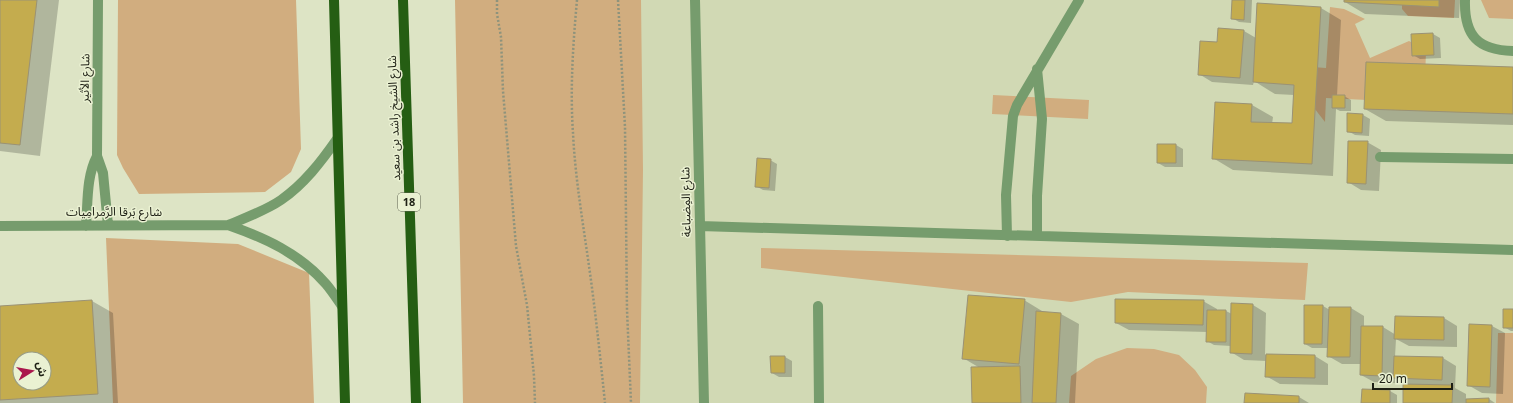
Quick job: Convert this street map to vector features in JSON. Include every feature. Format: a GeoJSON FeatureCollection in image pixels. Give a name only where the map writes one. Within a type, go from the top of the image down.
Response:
{"type":"FeatureCollection","features":[{"type":"Feature","properties":{"kind":"main road"},"geometry":{"type":"LineString","coordinates":[[334,0],[345,403]]}},
{"type":"Feature","properties":{"kind":"main road","name":"شارع الشيخ راشد بن سعيد"},"geometry":{"type":"LineString","coordinates":[[403,0],[416,403]]}},
{"type":"Feature","properties":{"kind":"street","name":"شارع الأثير"},"geometry":{"type":"LineString","coordinates":[[98,0],[97,156],[103,173],[108,225]]}},
{"type":"Feature","properties":{"kind":"street","name":"شارع المِضباعة"},"geometry":{"type":"LineString","coordinates":[[695,0],[704,403]]}},
{"type":"Feature","properties":{"kind":"street"},"geometry":{"type":"LineString","coordinates":[[1006,236],[1006,195],[1013,116],[1017,105],[1037,69],[1079,0]]}},
{"type":"Feature","properties":{"kind":"street"},"geometry":{"type":"LineString","coordinates":[[1465,0],[1466,23],[1470,32],[1477,40],[1491,49],[1513,51]]}},
{"type":"Feature","properties":{"kind":"street"},"geometry":{"type":"LineString","coordinates":[[1037,69],[1042,118],[1037,196],[1037,236]]}},
{"type":"Feature","properties":{"kind":"street","name":"شارع بَرقا الرَّمرامِيات"},"geometry":{"type":"LineString","coordinates":[[228,225],[258,212],[280,200],[302,182],[320,162],[337,139]]}},
{"type":"Feature","properties":{"kind":"street","name":"شارع الأثير"},"geometry":{"type":"LineString","coordinates":[[86,226],[91,174],[93,164],[97,156]]}},
{"type":"Feature","properties":{"kind":"street"},"geometry":{"type":"LineString","coordinates":[[1380,156],[1513,159]]}},
{"type":"Feature","properties":{"kind":"street","name":"شارع بَرقا الرَّمرامِيات"},"geometry":{"type":"LineString","coordinates":[[0,226],[228,225],[259,236],[283,248],[306,264],[326,284],[342,306]]}},
{"type":"Feature","properties":{"kind":"street"},"geometry":{"type":"LineString","coordinates":[[700,226],[1513,250]]}},
{"type":"Feature","properties":{"kind":"street"},"geometry":{"type":"LineString","coordinates":[[818,306],[819,403]]}},
{"type":"Feature","properties":{"kind":"path"},"geometry":{"type":"LineString","coordinates":[[497,0],[516,246],[527,305],[534,376],[535,403]]}},
{"type":"Feature","properties":{"kind":"path"},"geometry":{"type":"LineString","coordinates":[[577,0],[572,83],[576,181],[588,259],[605,403]]}},
{"type":"Feature","properties":{"kind":"path"},"geometry":{"type":"LineString","coordinates":[[618,0],[625,127],[627,310],[631,403]]}},
{"type":"Feature","properties":{"kind":"shaded area"},"geometry":{"type":"Polygon","coordinates":[[[118,0],[296,0],[301,149],[291,172],[265,192],[139,194],[117,155],[118,0]]]}},
{"type":"Feature","properties":{"kind":"shaded area"},"geometry":{"type":"Polygon","coordinates":[[[455,0],[641,0],[643,170],[640,403],[463,403],[455,0]]]}},
{"type":"Feature","properties":{"kind":"shaded area"},"geometry":{"type":"Polygon","coordinates":[[[566,0],[1513,0],[1513,403],[598,403],[566,0]]]}},
{"type":"Feature","properties":{"kind":"shaded area"},"geometry":{"type":"Polygon","coordinates":[[[1402,0],[1455,0],[1454,18],[1408,16],[1402,9],[1402,0]]]}},
{"type":"Feature","properties":{"kind":"shaded area"},"geometry":{"type":"Polygon","coordinates":[[[1481,0],[1513,0],[1513,19],[1489,18],[1481,0]]]}},
{"type":"Feature","properties":{"kind":"shaded area"},"geometry":{"type":"Polygon","coordinates":[[[1330,7],[1344,9],[1365,19],[1355,24],[1370,58],[1409,41],[1426,50],[1425,81],[1470,105],[1326,98],[1325,122],[1304,95],[1299,66],[1326,68],[1330,7]]]}},
{"type":"Feature","properties":{"kind":"shaded area"},"geometry":{"type":"Polygon","coordinates":[[[993,95],[1089,100],[1088,119],[992,114],[993,95]]]}},
{"type":"Feature","properties":{"kind":"shaded area"},"geometry":{"type":"Polygon","coordinates":[[[106,238],[238,244],[309,273],[314,403],[113,403],[106,238]]]}},
{"type":"Feature","properties":{"kind":"shaded area"},"geometry":{"type":"Polygon","coordinates":[[[761,248],[1308,263],[1305,300],[1128,292],[1071,302],[761,268],[761,248]]]}},
{"type":"Feature","properties":{"kind":"shaded area"},"geometry":{"type":"Polygon","coordinates":[[[1498,333],[1513,333],[1513,403],[1496,403],[1498,333]]]}},
{"type":"Feature","properties":{"kind":"shaded area"},"geometry":{"type":"Polygon","coordinates":[[[1127,348],[1154,349],[1179,355],[1195,370],[1207,387],[1206,403],[1069,403],[1071,376],[1096,359],[1127,348]]]}},
{"type":"Feature","properties":{"kind":"building"},"geometry":{"type":"Polygon","coordinates":[[[0,0],[37,0],[20,145],[0,143],[0,0]]]}},
{"type":"Feature","properties":{"kind":"building"},"geometry":{"type":"Polygon","coordinates":[[[1232,0],[1245,0],[1244,20],[1231,19],[1232,0]]]}},
{"type":"Feature","properties":{"kind":"building"},"geometry":{"type":"Polygon","coordinates":[[[1344,0],[1439,0],[1439,7],[1344,2],[1344,0]]]}},
{"type":"Feature","properties":{"kind":"building"},"geometry":{"type":"Polygon","coordinates":[[[1257,3],[1321,7],[1312,164],[1212,159],[1215,102],[1252,104],[1251,122],[1292,123],[1294,85],[1253,82],[1257,3]]]}},
{"type":"Feature","properties":{"kind":"building"},"geometry":{"type":"Polygon","coordinates":[[[1218,28],[1244,30],[1240,78],[1198,75],[1200,41],[1217,42],[1218,28]]]}},
{"type":"Feature","properties":{"kind":"building"},"geometry":{"type":"Polygon","coordinates":[[[1433,33],[1434,55],[1412,56],[1411,34],[1433,33]]]}},
{"type":"Feature","properties":{"kind":"building"},"geometry":{"type":"Polygon","coordinates":[[[1366,62],[1513,67],[1513,114],[1364,109],[1366,62]]]}},
{"type":"Feature","properties":{"kind":"building"},"geometry":{"type":"Polygon","coordinates":[[[1332,95],[1345,95],[1345,108],[1332,108],[1332,95]]]}},
{"type":"Feature","properties":{"kind":"building"},"geometry":{"type":"Polygon","coordinates":[[[1347,113],[1363,114],[1362,133],[1347,132],[1347,113]]]}},
{"type":"Feature","properties":{"kind":"building"},"geometry":{"type":"Polygon","coordinates":[[[1348,141],[1368,141],[1366,184],[1347,183],[1348,141]]]}},
{"type":"Feature","properties":{"kind":"building"},"geometry":{"type":"Polygon","coordinates":[[[1157,144],[1176,144],[1176,163],[1157,163],[1157,144]]]}},
{"type":"Feature","properties":{"kind":"building"},"geometry":{"type":"Polygon","coordinates":[[[757,158],[771,159],[769,188],[755,187],[757,158]]]}},
{"type":"Feature","properties":{"kind":"building"},"geometry":{"type":"Polygon","coordinates":[[[968,295],[1025,299],[1019,364],[962,359],[968,295]]]}},
{"type":"Feature","properties":{"kind":"building"},"geometry":{"type":"Polygon","coordinates":[[[1115,299],[1204,300],[1203,325],[1115,323],[1115,299]]]}},
{"type":"Feature","properties":{"kind":"building"},"geometry":{"type":"Polygon","coordinates":[[[92,300],[98,394],[0,400],[0,306],[92,300]]]}},
{"type":"Feature","properties":{"kind":"building"},"geometry":{"type":"Polygon","coordinates":[[[1231,303],[1253,304],[1252,354],[1230,353],[1231,303]]]}},
{"type":"Feature","properties":{"kind":"building"},"geometry":{"type":"Polygon","coordinates":[[[1304,305],[1323,305],[1322,344],[1304,344],[1304,305]]]}},
{"type":"Feature","properties":{"kind":"building"},"geometry":{"type":"Polygon","coordinates":[[[1329,307],[1351,307],[1350,357],[1327,357],[1329,307]]]}},
{"type":"Feature","properties":{"kind":"building"},"geometry":{"type":"Polygon","coordinates":[[[1503,309],[1513,309],[1513,328],[1503,328],[1503,309]]]}},
{"type":"Feature","properties":{"kind":"building"},"geometry":{"type":"Polygon","coordinates":[[[1207,310],[1226,310],[1226,342],[1206,342],[1207,310]]]}},
{"type":"Feature","properties":{"kind":"building"},"geometry":{"type":"Polygon","coordinates":[[[1036,311],[1061,313],[1056,403],[1032,403],[1036,311]]]}},
{"type":"Feature","properties":{"kind":"building"},"geometry":{"type":"Polygon","coordinates":[[[1395,316],[1444,317],[1444,340],[1394,339],[1395,316]]]}},
{"type":"Feature","properties":{"kind":"building"},"geometry":{"type":"Polygon","coordinates":[[[1469,324],[1492,325],[1490,387],[1467,386],[1469,324]]]}},
{"type":"Feature","properties":{"kind":"building"},"geometry":{"type":"Polygon","coordinates":[[[1361,326],[1383,326],[1382,376],[1360,375],[1361,326]]]}},
{"type":"Feature","properties":{"kind":"building"},"geometry":{"type":"Polygon","coordinates":[[[1266,354],[1315,355],[1315,378],[1265,377],[1266,354]]]}},
{"type":"Feature","properties":{"kind":"building"},"geometry":{"type":"Polygon","coordinates":[[[770,356],[785,356],[785,373],[771,373],[770,356]]]}},
{"type":"Feature","properties":{"kind":"building"},"geometry":{"type":"Polygon","coordinates":[[[1394,356],[1443,357],[1442,380],[1393,378],[1394,356]]]}},
{"type":"Feature","properties":{"kind":"building"},"geometry":{"type":"Polygon","coordinates":[[[1020,366],[1021,403],[972,403],[971,367],[1020,366]]]}},
{"type":"Feature","properties":{"kind":"building"},"geometry":{"type":"Polygon","coordinates":[[[1403,384],[1453,385],[1452,403],[1403,403],[1403,384]]]}},
{"type":"Feature","properties":{"kind":"building"},"geometry":{"type":"Polygon","coordinates":[[[1362,389],[1390,390],[1390,403],[1361,403],[1362,389]]]}},
{"type":"Feature","properties":{"kind":"building"},"geometry":{"type":"Polygon","coordinates":[[[1245,393],[1299,396],[1299,403],[1244,403],[1245,393]]]}},
{"type":"Feature","properties":{"kind":"building"},"geometry":{"type":"Polygon","coordinates":[[[1489,398],[1489,403],[1466,403],[1466,399],[1489,398]]]}}]}
